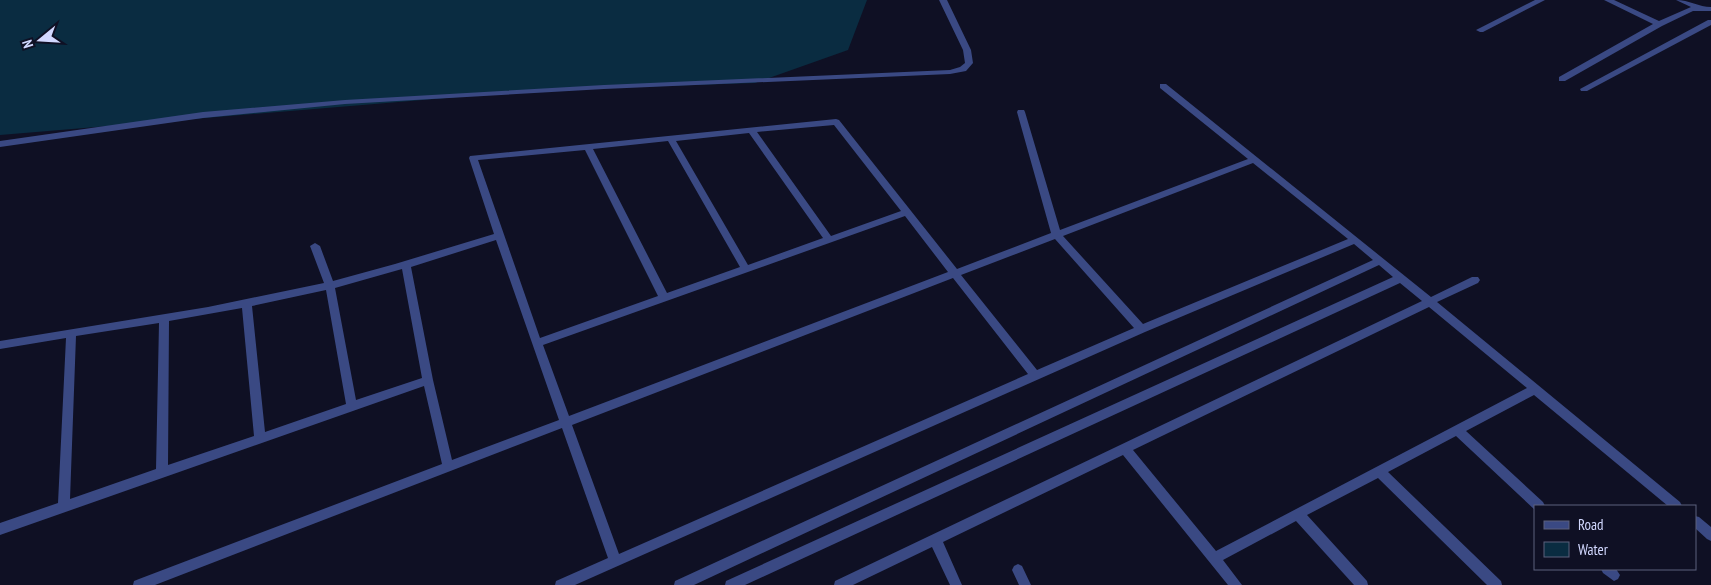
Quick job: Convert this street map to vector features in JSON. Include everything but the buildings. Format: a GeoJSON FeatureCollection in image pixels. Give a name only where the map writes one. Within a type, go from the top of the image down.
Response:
{"type":"FeatureCollection","features":[{"type":"Feature","properties":{"kind":"street"},"geometry":{"type":"LineString","coordinates":[[0,144],[203,115],[345,102],[604,86],[950,72],[963,69],[969,63],[967,50],[943,0]]}},
{"type":"Feature","properties":{"kind":"street"},"geometry":{"type":"LineString","coordinates":[[1480,30],[1541,0]]}},
{"type":"Feature","properties":{"kind":"street"},"geometry":{"type":"LineString","coordinates":[[1608,0],[1659,24]]}},
{"type":"Feature","properties":{"kind":"street"},"geometry":{"type":"LineString","coordinates":[[1680,0],[1690,6],[1711,10]]}},
{"type":"Feature","properties":{"kind":"street"},"geometry":{"type":"LineString","coordinates":[[1562,79],[1659,24],[1692,9],[1711,10]]}},
{"type":"Feature","properties":{"kind":"street"},"geometry":{"type":"LineString","coordinates":[[1584,89],[1711,22]]}},
{"type":"Feature","properties":{"kind":"street"},"geometry":{"type":"LineString","coordinates":[[1163,86],[1355,240],[1675,505]]}},
{"type":"Feature","properties":{"kind":"street"},"geometry":{"type":"LineString","coordinates":[[1021,112],[1056,234],[1141,329]]}},
{"type":"Feature","properties":{"kind":"street"},"geometry":{"type":"LineString","coordinates":[[615,562],[499,236],[474,158],[836,122],[1035,376]]}},
{"type":"Feature","properties":{"kind":"street"},"geometry":{"type":"LineString","coordinates":[[751,130],[829,240]]}},
{"type":"Feature","properties":{"kind":"street"},"geometry":{"type":"LineString","coordinates":[[670,138],[746,269]]}},
{"type":"Feature","properties":{"kind":"street"},"geometry":{"type":"LineString","coordinates":[[588,147],[664,298]]}},
{"type":"Feature","properties":{"kind":"street"},"geometry":{"type":"LineString","coordinates":[[139,585],[1255,159]]}},
{"type":"Feature","properties":{"kind":"street"},"geometry":{"type":"LineString","coordinates":[[537,343],[908,212]]}},
{"type":"Feature","properties":{"kind":"street"},"geometry":{"type":"LineString","coordinates":[[0,345],[247,302],[330,285],[406,266],[499,236]]}},
{"type":"Feature","properties":{"kind":"street"},"geometry":{"type":"LineString","coordinates":[[561,585],[1141,329],[1355,240]]}},
{"type":"Feature","properties":{"kind":"street"},"geometry":{"type":"LineString","coordinates":[[315,246],[330,285],[352,406]]}},
{"type":"Feature","properties":{"kind":"street"},"geometry":{"type":"LineString","coordinates":[[680,585],[1380,261]]}},
{"type":"Feature","properties":{"kind":"street"},"geometry":{"type":"LineString","coordinates":[[406,266],[428,380],[448,467]]}},
{"type":"Feature","properties":{"kind":"street"},"geometry":{"type":"LineString","coordinates":[[731,585],[1401,278]]}},
{"type":"Feature","properties":{"kind":"street"},"geometry":{"type":"LineString","coordinates":[[840,585],[1475,280]]}},
{"type":"Feature","properties":{"kind":"street"},"geometry":{"type":"LineString","coordinates":[[247,302],[260,438]]}},
{"type":"Feature","properties":{"kind":"street"},"geometry":{"type":"LineString","coordinates":[[162,472],[164,317]]}},
{"type":"Feature","properties":{"kind":"street"},"geometry":{"type":"LineString","coordinates":[[64,507],[70,333]]}},
{"type":"Feature","properties":{"kind":"street"},"geometry":{"type":"LineString","coordinates":[[0,529],[428,380]]}},
{"type":"Feature","properties":{"kind":"street"},"geometry":{"type":"LineString","coordinates":[[1214,558],[1535,389]]}},
{"type":"Feature","properties":{"kind":"street"},"geometry":{"type":"LineString","coordinates":[[1457,430],[1538,505]]}},
{"type":"Feature","properties":{"kind":"street"},"geometry":{"type":"LineString","coordinates":[[1126,449],[1236,585]]}},
{"type":"Feature","properties":{"kind":"street"},"geometry":{"type":"LineString","coordinates":[[1379,471],[1496,585]]}},
{"type":"Feature","properties":{"kind":"street"},"geometry":{"type":"LineString","coordinates":[[1297,514],[1362,585]]}},
{"type":"Feature","properties":{"kind":"street"},"geometry":{"type":"LineString","coordinates":[[1696,522],[1711,535]]}},
{"type":"Feature","properties":{"kind":"street"},"geometry":{"type":"LineString","coordinates":[[935,539],[956,585]]}},
{"type":"Feature","properties":{"kind":"street"},"geometry":{"type":"LineString","coordinates":[[1018,570],[1025,585]]}},
{"type":"Feature","properties":{"kind":"water"},"geometry":{"type":"Polygon","coordinates":[[[0,0],[867,0],[848,50],[755,83],[542,90],[0,135],[0,0]]]}}]}
